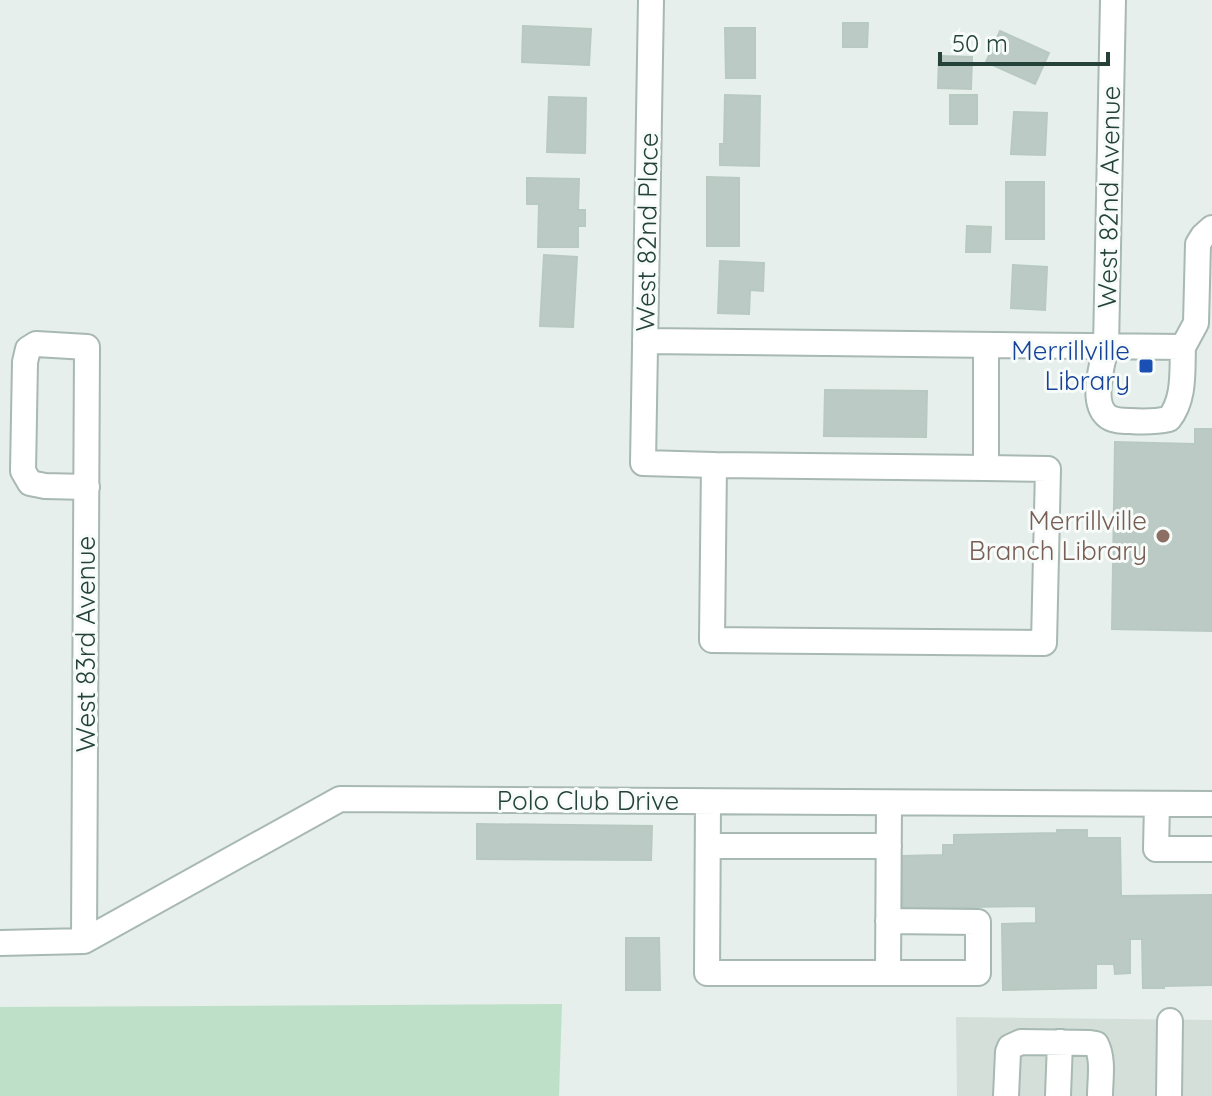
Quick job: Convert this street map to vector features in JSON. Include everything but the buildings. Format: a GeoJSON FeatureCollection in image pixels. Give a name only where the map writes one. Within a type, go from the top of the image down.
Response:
{"type":"FeatureCollection","features":[{"type":"Feature","properties":{"kind":"street","name":"West 82nd Place"},"geometry":{"type":"LineString","coordinates":[[651,0],[643,463],[714,465]]}},
{"type":"Feature","properties":{"kind":"street","name":"West 82nd Avenue"},"geometry":{"type":"LineString","coordinates":[[1106,347],[1113,0]]}},
{"type":"Feature","properties":{"kind":"street"},"geometry":{"type":"LineString","coordinates":[[1106,347],[1098,385],[1100,407],[1107,417],[1151,423],[1169,419],[1178,404],[1182,384],[1183,347],[1196,323],[1198,244],[1212,228]]}},
{"type":"Feature","properties":{"kind":"street"},"geometry":{"type":"LineString","coordinates":[[645,341],[1183,347]]}},
{"type":"Feature","properties":{"kind":"street","name":"West 83rd Avenue"},"geometry":{"type":"LineString","coordinates":[[84,941],[87,487],[87,347],[36,344],[28,349],[25,362],[23,471],[30,483],[87,487]]}},
{"type":"Feature","properties":{"kind":"street"},"geometry":{"type":"LineString","coordinates":[[986,345],[986,468]]}},
{"type":"Feature","properties":{"kind":"street"},"geometry":{"type":"LineString","coordinates":[[714,465],[986,468],[1048,469],[1044,643],[712,640],[714,465]]}},
{"type":"Feature","properties":{"kind":"street","name":"Polo Club Drive"},"geometry":{"type":"LineString","coordinates":[[0,943],[84,941],[340,799],[1212,804]]}},
{"type":"Feature","properties":{"kind":"street"},"geometry":{"type":"LineString","coordinates":[[708,802],[707,973],[978,973],[978,922],[888,921]]}},
{"type":"Feature","properties":{"kind":"street"},"geometry":{"type":"LineString","coordinates":[[888,973],[889,803]]}},
{"type":"Feature","properties":{"kind":"street"},"geometry":{"type":"LineString","coordinates":[[1157,804],[1156,849],[1212,849]]}},
{"type":"Feature","properties":{"kind":"street"},"geometry":{"type":"LineString","coordinates":[[708,846],[889,846]]}},
{"type":"Feature","properties":{"kind":"street"},"geometry":{"type":"LineString","coordinates":[[1169,1096],[1170,1021]]}},
{"type":"Feature","properties":{"kind":"street"},"geometry":{"type":"LineString","coordinates":[[1006,1096],[1008,1052],[1010,1047],[1021,1042],[1096,1044],[1101,1058],[1100,1096]]}},
{"type":"Feature","properties":{"kind":"street"},"geometry":{"type":"LineString","coordinates":[[1058,1096],[1060,1042]]}},
{"type":"Feature","properties":{"kind":"shaded area"},"geometry":{"type":"Polygon","coordinates":[[[956,1017],[1212,1020],[1212,1096],[957,1096],[956,1017]]]}},
{"type":"Feature","properties":{"kind":"green space"},"geometry":{"type":"Polygon","coordinates":[[[562,1004],[559,1096],[0,1096],[0,1007],[562,1004]]]}},
{"type":"Feature","properties":{"kind":"place","name":"Merrillville Library"},"geometry":{"type":"Point","coordinates":[1146,366]}},
{"type":"Feature","properties":{"kind":"place","name":"Merrillville Branch Library"},"geometry":{"type":"Point","coordinates":[1163,536]}}]}
